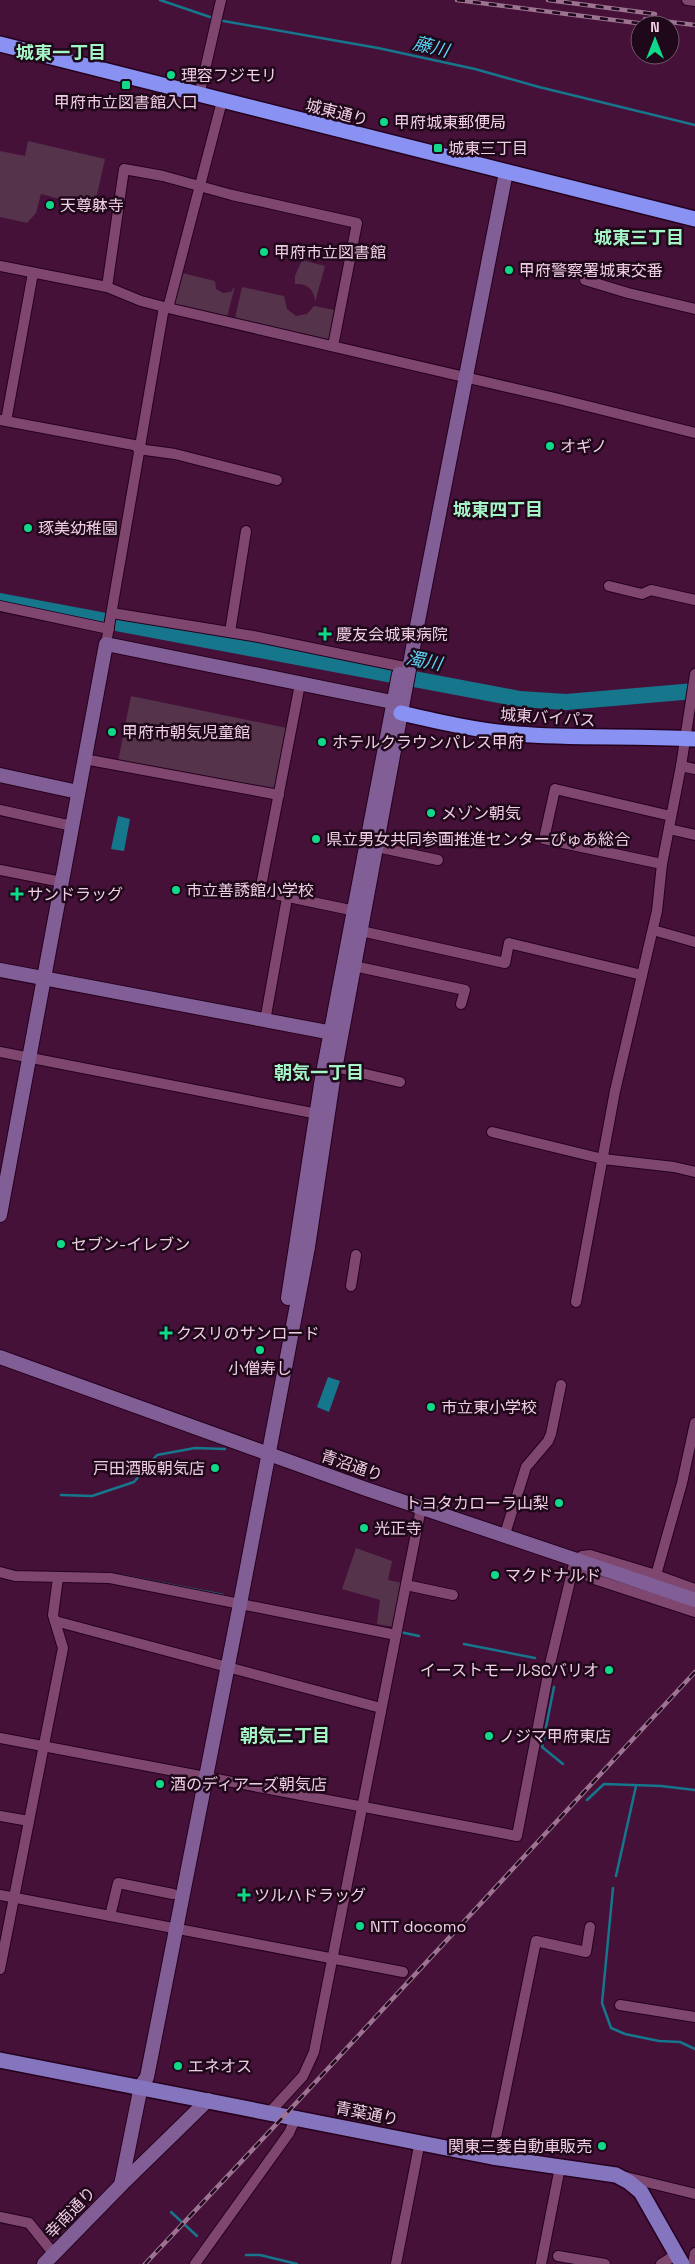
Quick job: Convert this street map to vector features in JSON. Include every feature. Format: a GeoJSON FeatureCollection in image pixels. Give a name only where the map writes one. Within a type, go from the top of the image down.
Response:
{"type":"FeatureCollection","features":[{"type":"Feature","properties":{"kind":"highway","name":"城東通り"},"geometry":{"type":"LineString","coordinates":[[0,44],[199,96],[695,219]]}},
{"type":"Feature","properties":{"kind":"highway","name":"城東バイパス"},"geometry":{"type":"LineString","coordinates":[[398,702],[472,718],[518,724],[691,733]]}},
{"type":"Feature","properties":{"kind":"main road","name":"青葉通り"},"geometry":{"type":"LineString","coordinates":[[0,2060],[492,2156],[616,2175],[630,2182],[641,2192],[680,2259]]}},
{"type":"Feature","properties":{"kind":"street"},"geometry":{"type":"LineString","coordinates":[[199,96],[221,0]]}},
{"type":"Feature","properties":{"kind":"street"},"geometry":{"type":"LineString","coordinates":[[687,0],[695,1]]}},
{"type":"Feature","properties":{"kind":"street"},"geometry":{"type":"LineString","coordinates":[[0,1215],[112,613],[139,447],[166,308],[201,187],[222,101]]}},
{"type":"Feature","properties":{"kind":"street"},"geometry":{"type":"LineString","coordinates":[[107,287],[124,169],[163,176],[201,187],[357,223],[332,346]]}},
{"type":"Feature","properties":{"kind":"street"},"geometry":{"type":"LineString","coordinates":[[121,2185],[141,2086],[147,2077],[172,1927],[201,1777],[264,1453],[308,1247],[321,1115],[398,702],[502,172]]}},
{"type":"Feature","properties":{"kind":"street"},"geometry":{"type":"LineString","coordinates":[[0,266],[107,287],[141,301],[166,308],[695,434]]}},
{"type":"Feature","properties":{"kind":"street"},"geometry":{"type":"LineString","coordinates":[[33,273],[3,420],[175,454],[277,480]]}},
{"type":"Feature","properties":{"kind":"street"},"geometry":{"type":"LineString","coordinates":[[585,280],[628,293],[695,309]]}},
{"type":"Feature","properties":{"kind":"street"},"geometry":{"type":"LineString","coordinates":[[230,632],[246,531]]}},
{"type":"Feature","properties":{"kind":"street"},"geometry":{"type":"LineString","coordinates":[[609,586],[642,594],[651,590],[695,600]]}},
{"type":"Feature","properties":{"kind":"street"},"geometry":{"type":"LineString","coordinates":[[0,606],[109,628]]}},
{"type":"Feature","properties":{"kind":"street"},"geometry":{"type":"LineString","coordinates":[[112,613],[254,636],[405,666]]}},
{"type":"Feature","properties":{"kind":"street"},"geometry":{"type":"LineString","coordinates":[[105,648],[299,688],[398,702]]}},
{"type":"Feature","properties":{"kind":"street"},"geometry":{"type":"LineString","coordinates":[[576,1302],[615,1091],[654,930],[662,864],[681,766],[691,733],[695,676]]}},
{"type":"Feature","properties":{"kind":"street"},"geometry":{"type":"LineString","coordinates":[[299,688],[260,892],[359,911]]}},
{"type":"Feature","properties":{"kind":"street"},"geometry":{"type":"LineString","coordinates":[[321,1115],[335,1067],[336,1034],[361,931],[359,911],[376,847],[398,702]]}},
{"type":"Feature","properties":{"kind":"street"},"geometry":{"type":"LineString","coordinates":[[84,759],[278,795]]}},
{"type":"Feature","properties":{"kind":"street"},"geometry":{"type":"LineString","coordinates":[[681,766],[695,769]]}},
{"type":"Feature","properties":{"kind":"street"},"geometry":{"type":"LineString","coordinates":[[0,775],[78,792]]}},
{"type":"Feature","properties":{"kind":"street"},"geometry":{"type":"LineString","coordinates":[[662,864],[544,839],[555,789],[672,816]]}},
{"type":"Feature","properties":{"kind":"street"},"geometry":{"type":"LineString","coordinates":[[0,810],[72,826]]}},
{"type":"Feature","properties":{"kind":"street"},"geometry":{"type":"LineString","coordinates":[[669,829],[695,835]]}},
{"type":"Feature","properties":{"kind":"street"},"geometry":{"type":"LineString","coordinates":[[376,847],[438,860]]}},
{"type":"Feature","properties":{"kind":"street"},"geometry":{"type":"LineString","coordinates":[[0,870],[62,882]]}},
{"type":"Feature","properties":{"kind":"street"},"geometry":{"type":"LineString","coordinates":[[265,1021],[287,898]]}},
{"type":"Feature","properties":{"kind":"street"},"geometry":{"type":"LineString","coordinates":[[654,930],[695,942]]}},
{"type":"Feature","properties":{"kind":"street"},"geometry":{"type":"LineString","coordinates":[[361,931],[505,963],[509,943],[642,974]]}},
{"type":"Feature","properties":{"kind":"street"},"geometry":{"type":"LineString","coordinates":[[354,966],[465,990],[462,1004]]}},
{"type":"Feature","properties":{"kind":"street"},"geometry":{"type":"LineString","coordinates":[[0,970],[336,1034]]}},
{"type":"Feature","properties":{"kind":"street"},"geometry":{"type":"LineString","coordinates":[[0,1052],[321,1115]]}},
{"type":"Feature","properties":{"kind":"street"},"geometry":{"type":"LineString","coordinates":[[335,1067],[400,1082]]}},
{"type":"Feature","properties":{"kind":"street"},"geometry":{"type":"LineString","coordinates":[[492,1132],[603,1159],[674,1167],[695,1172]]}},
{"type":"Feature","properties":{"kind":"street"},"geometry":{"type":"LineString","coordinates":[[351,1286],[356,1255]]}},
{"type":"Feature","properties":{"kind":"street","name":"青沼通り"},"geometry":{"type":"LineString","coordinates":[[0,1357],[421,1508],[695,1600]]}},
{"type":"Feature","properties":{"kind":"street"},"geometry":{"type":"LineString","coordinates":[[504,1537],[526,1467],[548,1441],[561,1385]]}},
{"type":"Feature","properties":{"kind":"street"},"geometry":{"type":"LineString","coordinates":[[656,1575],[680,1491],[695,1424]]}},
{"type":"Feature","properties":{"kind":"street"},"geometry":{"type":"LineString","coordinates":[[270,2112],[303,2076],[312,2060],[421,1508]]}},
{"type":"Feature","properties":{"kind":"street"},"geometry":{"type":"LineString","coordinates":[[0,1738],[517,1836],[550,1664],[575,1560],[582,1556],[590,1555],[695,1589]]}},
{"type":"Feature","properties":{"kind":"street"},"geometry":{"type":"LineString","coordinates":[[575,1560],[581,1572],[591,1578],[695,1612]]}},
{"type":"Feature","properties":{"kind":"street"},"geometry":{"type":"LineString","coordinates":[[0,1572],[15,1576],[110,1578],[396,1635]]}},
{"type":"Feature","properties":{"kind":"street"},"geometry":{"type":"LineString","coordinates":[[0,1969],[63,1648],[53,1615],[58,1578]]}},
{"type":"Feature","properties":{"kind":"street"},"geometry":{"type":"LineString","coordinates":[[406,1585],[453,1596]]}},
{"type":"Feature","properties":{"kind":"street"},"geometry":{"type":"LineString","coordinates":[[55,1621],[382,1708]]}},
{"type":"Feature","properties":{"kind":"street"},"geometry":{"type":"LineString","coordinates":[[172,1927],[174,1894],[201,1777]]}},
{"type":"Feature","properties":{"kind":"street"},"geometry":{"type":"LineString","coordinates":[[0,1816],[29,1821]]}},
{"type":"Feature","properties":{"kind":"street"},"geometry":{"type":"LineString","coordinates":[[110,1916],[118,1883],[174,1894]]}},
{"type":"Feature","properties":{"kind":"street"},"geometry":{"type":"LineString","coordinates":[[0,1895],[403,1972]]}},
{"type":"Feature","properties":{"kind":"street"},"geometry":{"type":"LineString","coordinates":[[492,2156],[536,1941],[586,1952],[590,1927]]}},
{"type":"Feature","properties":{"kind":"street"},"geometry":{"type":"LineString","coordinates":[[620,2005],[695,2017]]}},
{"type":"Feature","properties":{"kind":"street","name":"幸南通り"},"geometry":{"type":"LineString","coordinates":[[44,2264],[208,2100]]}},
{"type":"Feature","properties":{"kind":"street"},"geometry":{"type":"LineString","coordinates":[[195,2264],[289,2133],[296,2117]]}},
{"type":"Feature","properties":{"kind":"street"},"geometry":{"type":"LineString","coordinates":[[396,2264],[420,2141]]}},
{"type":"Feature","properties":{"kind":"street"},"geometry":{"type":"LineString","coordinates":[[541,2264],[560,2167]]}},
{"type":"Feature","properties":{"kind":"street"},"geometry":{"type":"LineString","coordinates":[[616,2175],[653,2182],[695,2194]]}},
{"type":"Feature","properties":{"kind":"street"},"geometry":{"type":"LineString","coordinates":[[0,2217],[29,2222],[54,2254]]}},
{"type":"Feature","properties":{"kind":"street"},"geometry":{"type":"LineString","coordinates":[[693,2264],[695,2253]]}},
{"type":"Feature","properties":{"kind":"street"},"geometry":{"type":"LineString","coordinates":[[558,2256],[605,2264]]}},
{"type":"Feature","properties":{"kind":"street"},"geometry":{"type":"LineString","coordinates":[[661,2264],[680,2259]]}},
{"type":"Feature","properties":{"kind":"shaded area"},"geometry":{"type":"Polygon","coordinates":[[[28,141],[105,159],[94,208],[41,194],[36,213],[27,223],[0,217],[0,151],[25,156],[28,141]]]}},
{"type":"Feature","properties":{"kind":"shaded area"},"geometry":{"type":"Polygon","coordinates":[[[302,260],[325,266],[315,302],[314,294],[310,288],[295,284],[295,276],[302,260]]]}},
{"type":"Feature","properties":{"kind":"shaded area"},"geometry":{"type":"Polygon","coordinates":[[[178,272],[215,281],[216,289],[223,293],[231,292],[235,286],[226,321],[168,308],[178,272]]]}},
{"type":"Feature","properties":{"kind":"shaded area"},"geometry":{"type":"Polygon","coordinates":[[[242,287],[284,296],[287,309],[296,316],[307,314],[314,306],[339,311],[333,346],[234,323],[242,287]]]}},
{"type":"Feature","properties":{"kind":"shaded area"},"geometry":{"type":"Polygon","coordinates":[[[131,696],[287,728],[276,789],[272,791],[118,762],[131,696]]]}},
{"type":"Feature","properties":{"kind":"shaded area"},"geometry":{"type":"Polygon","coordinates":[[[356,1548],[392,1561],[388,1580],[402,1583],[394,1627],[377,1624],[380,1600],[342,1589],[356,1548]]]}},
{"type":"Feature","properties":{"kind":"water"},"geometry":{"type":"Polygon","coordinates":[[[118,816],[130,819],[124,851],[111,849],[118,816]]]}},
{"type":"Feature","properties":{"kind":"water"},"geometry":{"type":"Polygon","coordinates":[[[328,1377],[340,1381],[329,1412],[317,1407],[328,1377]]]}},
{"type":"Feature","properties":{"kind":"waterway","name":"藤川"},"geometry":{"type":"LineString","coordinates":[[160,0],[213,18]]}},
{"type":"Feature","properties":{"kind":"waterway","name":"藤川"},"geometry":{"type":"LineString","coordinates":[[218,20],[378,48],[475,69],[539,87],[695,125]]}},
{"type":"Feature","properties":{"kind":"waterway","name":"濁川"},"geometry":{"type":"LineString","coordinates":[[0,601],[520,699],[566,702],[695,691]]}},
{"type":"Feature","properties":{"kind":"waterway"},"geometry":{"type":"LineString","coordinates":[[61,1495],[92,1496],[134,1482],[157,1455],[195,1448],[225,1449]]}},
{"type":"Feature","properties":{"kind":"waterway"},"geometry":{"type":"LineString","coordinates":[[99,1573],[113,1574]]}},
{"type":"Feature","properties":{"kind":"waterway"},"geometry":{"type":"LineString","coordinates":[[119,1575],[223,1595]]}},
{"type":"Feature","properties":{"kind":"waterway"},"geometry":{"type":"LineString","coordinates":[[400,1632],[419,1636]]}},
{"type":"Feature","properties":{"kind":"waterway"},"geometry":{"type":"LineString","coordinates":[[464,1644],[535,1658]]}},
{"type":"Feature","properties":{"kind":"waterway"},"geometry":{"type":"LineString","coordinates":[[554,1687],[542,1747],[563,1764]]}},
{"type":"Feature","properties":{"kind":"waterway"},"geometry":{"type":"LineString","coordinates":[[587,1800],[604,1784],[661,1786],[695,1790]]}},
{"type":"Feature","properties":{"kind":"waterway"},"geometry":{"type":"LineString","coordinates":[[616,1876],[636,1786]]}},
{"type":"Feature","properties":{"kind":"waterway"},"geometry":{"type":"LineString","coordinates":[[613,1888],[602,2003],[611,2028],[625,2034],[659,2041],[680,2042],[695,2049]]}},
{"type":"Feature","properties":{"kind":"waterway"},"geometry":{"type":"LineString","coordinates":[[171,2212],[197,2236]]}},
{"type":"Feature","properties":{"kind":"waterway"},"geometry":{"type":"LineString","coordinates":[[246,2255],[260,2255],[297,2264]]}},
{"type":"Feature","properties":{"kind":"railway"},"geometry":{"type":"LineString","coordinates":[[457,0],[630,22]]}},
{"type":"Feature","properties":{"kind":"railway"},"geometry":{"type":"LineString","coordinates":[[548,0],[655,14]]}},
{"type":"Feature","properties":{"kind":"railway"},"geometry":{"type":"LineString","coordinates":[[680,23],[695,25]]}},
{"type":"Feature","properties":{"kind":"railway"},"geometry":{"type":"LineString","coordinates":[[145,2264],[695,1672]]}},
{"type":"Feature","properties":{"kind":"place","name":"理容フジモリ"},"geometry":{"type":"Point","coordinates":[171,75]}},
{"type":"Feature","properties":{"kind":"place","name":"甲府市立図書館入口"},"geometry":{"type":"Point","coordinates":[126,85]}},
{"type":"Feature","properties":{"kind":"place","name":"甲府城東郵便局"},"geometry":{"type":"Point","coordinates":[384,122]}},
{"type":"Feature","properties":{"kind":"place","name":"城東三丁目"},"geometry":{"type":"Point","coordinates":[438,148]}},
{"type":"Feature","properties":{"kind":"place","name":"天尊躰寺"},"geometry":{"type":"Point","coordinates":[50,205]}},
{"type":"Feature","properties":{"kind":"place","name":"甲府市立図書館"},"geometry":{"type":"Point","coordinates":[264,252]}},
{"type":"Feature","properties":{"kind":"place","name":"甲府警察署城東交番"},"geometry":{"type":"Point","coordinates":[509,270]}},
{"type":"Feature","properties":{"kind":"place","name":"オギノ"},"geometry":{"type":"Point","coordinates":[550,446]}},
{"type":"Feature","properties":{"kind":"place","name":"琢美幼稚園"},"geometry":{"type":"Point","coordinates":[28,528]}},
{"type":"Feature","properties":{"kind":"place","name":"慶友会城東病院"},"geometry":{"type":"Point","coordinates":[325,634]}},
{"type":"Feature","properties":{"kind":"place","name":"甲府市朝気児童館"},"geometry":{"type":"Point","coordinates":[112,732]}},
{"type":"Feature","properties":{"kind":"place","name":"ホテルクラウンパレス甲府"},"geometry":{"type":"Point","coordinates":[322,742]}},
{"type":"Feature","properties":{"kind":"place","name":"メゾン朝気"},"geometry":{"type":"Point","coordinates":[431,813]}},
{"type":"Feature","properties":{"kind":"place","name":"県立男女共同参画推進センターぴゅあ総合"},"geometry":{"type":"Point","coordinates":[316,839]}},
{"type":"Feature","properties":{"kind":"place","name":"市立善誘館小学校"},"geometry":{"type":"Point","coordinates":[176,890]}},
{"type":"Feature","properties":{"kind":"place","name":"サンドラッグ"},"geometry":{"type":"Point","coordinates":[17,894]}},
{"type":"Feature","properties":{"kind":"place","name":"セブン-イレブン"},"geometry":{"type":"Point","coordinates":[61,1244]}},
{"type":"Feature","properties":{"kind":"place","name":"クスリのサンロード"},"geometry":{"type":"Point","coordinates":[166,1333]}},
{"type":"Feature","properties":{"kind":"place","name":"小僧寿し"},"geometry":{"type":"Point","coordinates":[260,1350]}},
{"type":"Feature","properties":{"kind":"place","name":"市立東小学校"},"geometry":{"type":"Point","coordinates":[431,1407]}},
{"type":"Feature","properties":{"kind":"place","name":"戸田酒販朝気店"},"geometry":{"type":"Point","coordinates":[215,1468]}},
{"type":"Feature","properties":{"kind":"place","name":"トヨタカローラ山梨"},"geometry":{"type":"Point","coordinates":[559,1503]}},
{"type":"Feature","properties":{"kind":"place","name":"光正寺"},"geometry":{"type":"Point","coordinates":[364,1528]}},
{"type":"Feature","properties":{"kind":"place","name":"マクドナルド"},"geometry":{"type":"Point","coordinates":[495,1575]}},
{"type":"Feature","properties":{"kind":"place","name":"イーストモールSCバリオ"},"geometry":{"type":"Point","coordinates":[609,1670]}},
{"type":"Feature","properties":{"kind":"place","name":"ノジマ甲府東店"},"geometry":{"type":"Point","coordinates":[489,1736]}},
{"type":"Feature","properties":{"kind":"place","name":"酒のディアーズ朝気店"},"geometry":{"type":"Point","coordinates":[160,1784]}},
{"type":"Feature","properties":{"kind":"place","name":"ツルハドラッグ"},"geometry":{"type":"Point","coordinates":[244,1895]}},
{"type":"Feature","properties":{"kind":"place","name":"NTT docomo"},"geometry":{"type":"Point","coordinates":[360,1926]}},
{"type":"Feature","properties":{"kind":"place","name":"エネオス"},"geometry":{"type":"Point","coordinates":[178,2066]}},
{"type":"Feature","properties":{"kind":"place","name":"関東三菱自動車販売"},"geometry":{"type":"Point","coordinates":[602,2146]}},
{"type":"Feature","properties":{"kind":"district","name":"城東一丁目"},"geometry":{"type":"Point","coordinates":[61,53]}},
{"type":"Feature","properties":{"kind":"district","name":"城東三丁目"},"geometry":{"type":"Point","coordinates":[639,238]}},
{"type":"Feature","properties":{"kind":"district","name":"城東四丁目"},"geometry":{"type":"Point","coordinates":[498,510]}},
{"type":"Feature","properties":{"kind":"district","name":"朝気一丁目"},"geometry":{"type":"Point","coordinates":[319,1073]}},
{"type":"Feature","properties":{"kind":"district","name":"朝気三丁目"},"geometry":{"type":"Point","coordinates":[285,1736]}}]}
